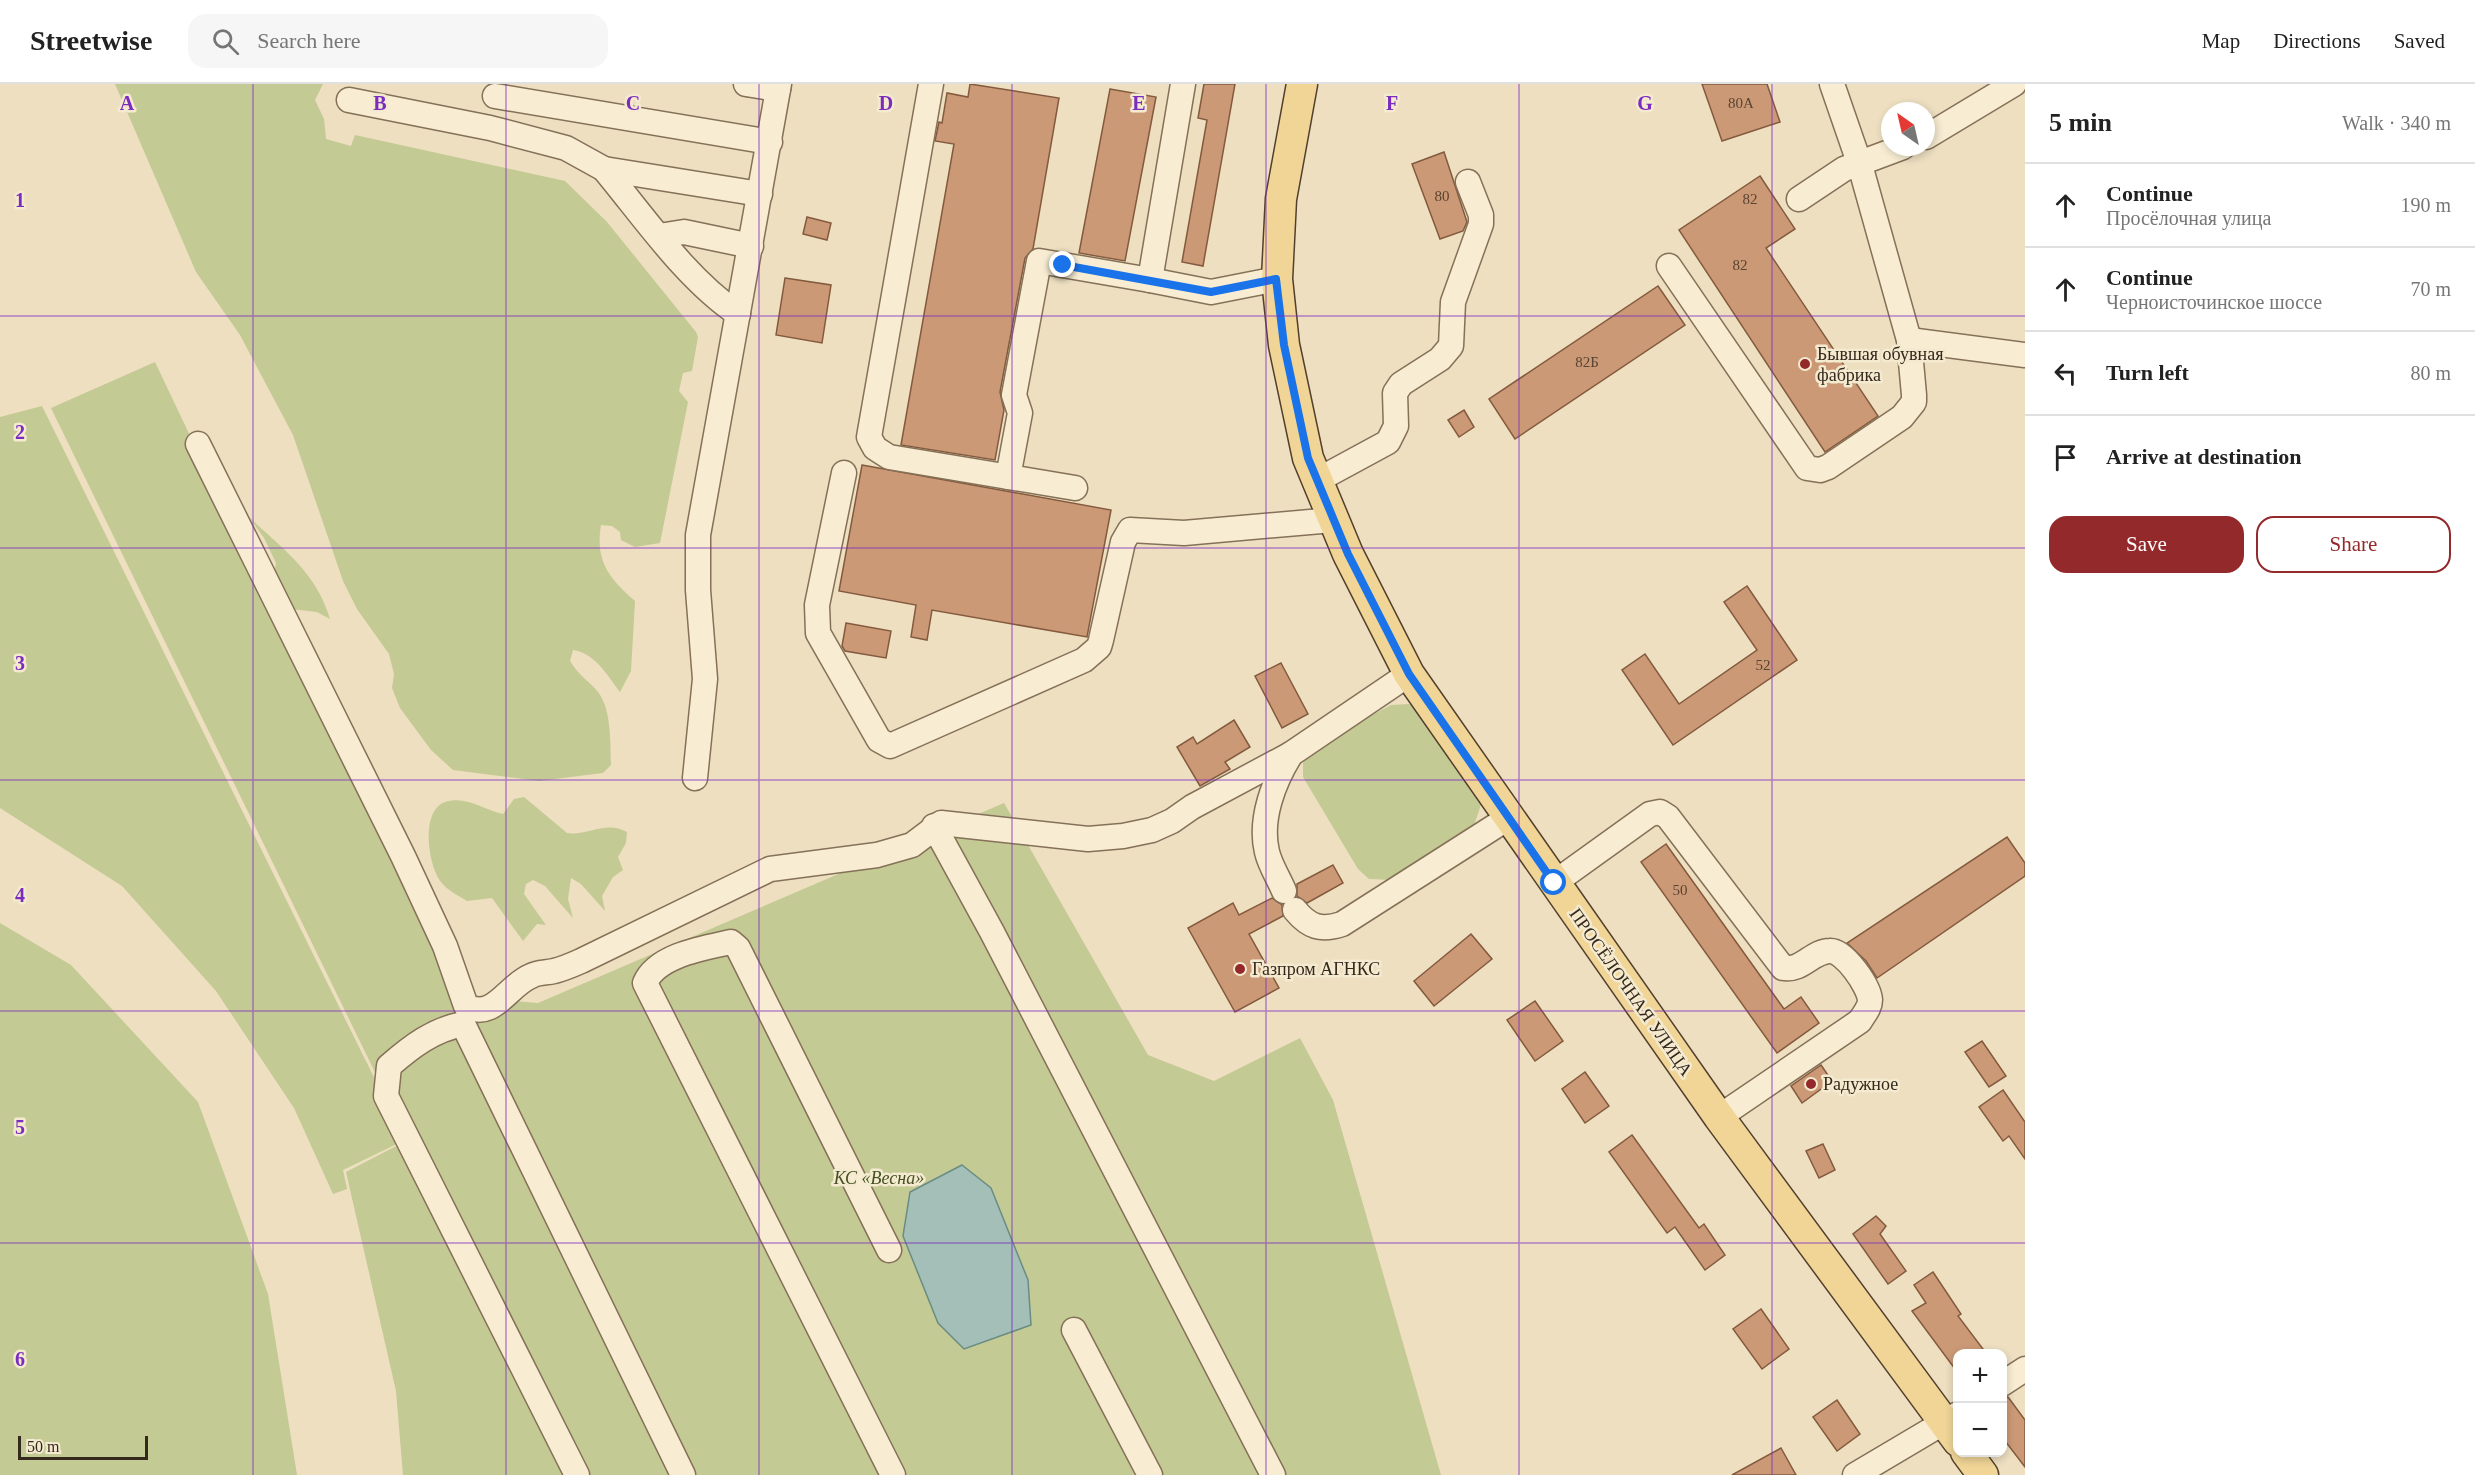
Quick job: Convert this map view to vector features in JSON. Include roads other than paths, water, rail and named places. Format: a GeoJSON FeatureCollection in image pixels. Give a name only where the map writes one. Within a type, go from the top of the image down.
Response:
{"type":"FeatureCollection","features":[{"type":"Feature","properties":{"kind":"main road","name":"ПРОСЁЛОЧНАЯ УЛИЦА"},"geometry":{"type":"LineString","coordinates":[[1302,84],[1281,199],[1276,279],[1284,345],[1312,470],[1333,520],[1409,674],[1719,1117],[1953,1426]]}},
{"type":"Feature","properties":{"kind":"main road"},"geometry":{"type":"LineString","coordinates":[[1970,1457],[1983,1475]]}},
{"type":"Feature","properties":{"kind":"street"},"geometry":{"type":"LineString","coordinates":[[695,777],[705,679],[698,590],[698,535],[779,87],[746,84]]}},
{"type":"Feature","properties":{"kind":"street"},"geometry":{"type":"LineString","coordinates":[[931,84],[868,437],[875,448],[889,457],[1075,488]]}},
{"type":"Feature","properties":{"kind":"street"},"geometry":{"type":"LineString","coordinates":[[1150,280],[1183,84]]}},
{"type":"Feature","properties":{"kind":"street"},"geometry":{"type":"LineString","coordinates":[[1669,266],[1803,463],[1813,470],[1828,467],[1910,410],[1914,395],[1909,340],[1860,165],[1832,84]]}},
{"type":"Feature","properties":{"kind":"street"},"geometry":{"type":"LineString","coordinates":[[1935,131],[1990,91],[2014,84]]}},
{"type":"Feature","properties":{"kind":"street"},"geometry":{"type":"LineString","coordinates":[[490,128],[496,90],[770,142]]}},
{"type":"Feature","properties":{"kind":"street"},"geometry":{"type":"LineString","coordinates":[[349,100],[490,128],[567,148],[604,169],[760,194]]}},
{"type":"Feature","properties":{"kind":"street"},"geometry":{"type":"LineString","coordinates":[[1799,199],[1831,176],[1882,156]]}},
{"type":"Feature","properties":{"kind":"street"},"geometry":{"type":"LineString","coordinates":[[604,169],[659,236],[718,301],[738,314]]}},
{"type":"Feature","properties":{"kind":"street"},"geometry":{"type":"LineString","coordinates":[[1312,470],[1388,442],[1396,426],[1395,393],[1401,384],[1440,359],[1451,346],[1453,302],[1481,224],[1468,182]]}},
{"type":"Feature","properties":{"kind":"street"},"geometry":{"type":"LineString","coordinates":[[659,236],[684,232],[751,246]]}},
{"type":"Feature","properties":{"kind":"street"},"geometry":{"type":"LineString","coordinates":[[1008,477],[1020,413],[1014,395],[1039,261],[1211,292],[1276,279]]}},
{"type":"Feature","properties":{"kind":"street"},"geometry":{"type":"LineString","coordinates":[[1909,340],[2025,355]]}},
{"type":"Feature","properties":{"kind":"street"},"geometry":{"type":"LineString","coordinates":[[198,444],[403,856],[445,946],[466,1006],[473,1010],[488,1009],[533,974],[560,970],[581,961],[770,868],[885,852],[912,845],[933,826],[952,822],[1006,832],[1088,839],[1123,836],[1152,830],[1291,754],[1409,674]]}},
{"type":"Feature","properties":{"kind":"street"},"geometry":{"type":"LineString","coordinates":[[844,473],[817,605],[816,625],[818,633],[879,740],[890,746],[1093,654],[1101,640],[1123,542],[1130,530],[1184,533],[1333,520]]}},
{"type":"Feature","properties":{"kind":"street"},"geometry":{"type":"LineString","coordinates":[[1291,754],[1275,784],[1265,827],[1267,853],[1289,900],[1305,922],[1315,927],[1327,929],[1342,924],[1508,818]]}},
{"type":"Feature","properties":{"kind":"street"},"geometry":{"type":"LineString","coordinates":[[1554,883],[1650,814],[1660,813],[1668,817],[1783,968],[1799,967],[1820,952],[1832,950],[1840,952],[1867,987],[1870,1000],[1868,1010],[1860,1021],[1719,1117]]}},
{"type":"Feature","properties":{"kind":"street"},"geometry":{"type":"LineString","coordinates":[[933,826],[998,943],[1273,1475]]}},
{"type":"Feature","properties":{"kind":"street"},"geometry":{"type":"LineString","coordinates":[[889,1250],[738,948],[731,942],[705,947],[671,960],[649,974],[645,983],[893,1475]]}},
{"type":"Feature","properties":{"kind":"street"},"geometry":{"type":"LineString","coordinates":[[577,1475],[386,1096],[389,1066],[413,1045],[444,1028],[463,1024],[682,1475]]}},
{"type":"Feature","properties":{"kind":"street"},"geometry":{"type":"LineString","coordinates":[[1074,1330],[1150,1475]]}},
{"type":"Feature","properties":{"kind":"street"},"geometry":{"type":"LineString","coordinates":[[2007,1381],[2025,1369]]}},
{"type":"Feature","properties":{"kind":"street"},"geometry":{"type":"LineString","coordinates":[[1855,1475],[1953,1426]]}},
{"type":"Feature","properties":{"kind":"water"},"geometry":{"type":"Polygon","coordinates":[[[962,1165],[991,1188],[1028,1280],[1031,1325],[964,1349],[938,1323],[903,1236],[910,1192],[962,1165]]]}},
{"type":"Feature","properties":{"kind":"place","name":"Бывшая обувная фабрика"},"geometry":{"type":"Point","coordinates":[1805,364]}},
{"type":"Feature","properties":{"kind":"place","name":"Газпром АГНКС"},"geometry":{"type":"Point","coordinates":[1240,969]}},
{"type":"Feature","properties":{"kind":"place","name":"Радужное"},"geometry":{"type":"Point","coordinates":[1811,1084]}},
{"type":"Feature","properties":{"kind":"park label","name":"КС «Весна»"},"geometry":{"type":"Point","coordinates":[879,1178]}}]}
